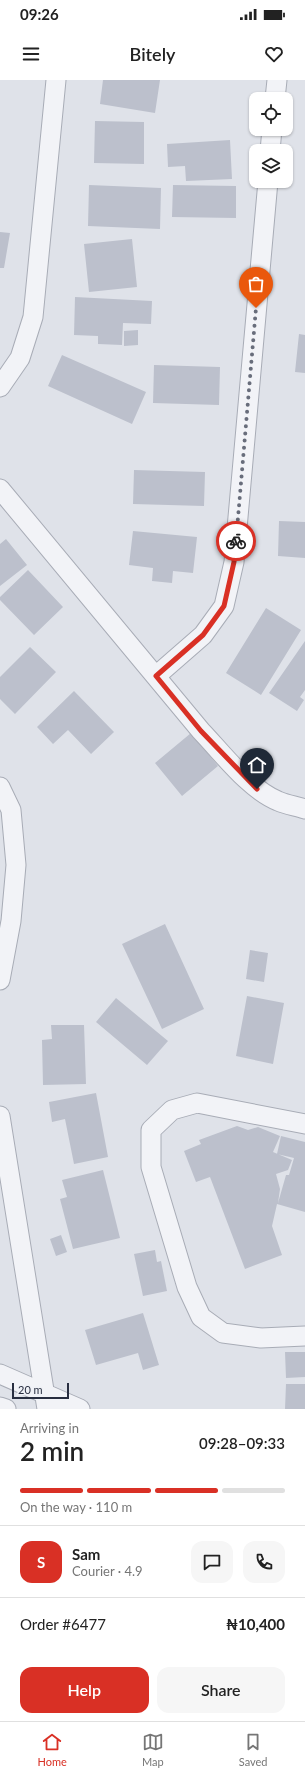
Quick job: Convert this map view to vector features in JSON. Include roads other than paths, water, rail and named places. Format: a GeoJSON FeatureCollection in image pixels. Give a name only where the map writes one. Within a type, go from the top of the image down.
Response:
{"type":"FeatureCollection","features":[{"type":"Feature","properties":{"kind":"street"},"geometry":{"type":"LineString","coordinates":[[276,92],[277,80]]}},
{"type":"Feature","properties":{"kind":"street"},"geometry":{"type":"LineString","coordinates":[[0,387],[20,358],[33,317],[53,81]]}},
{"type":"Feature","properties":{"kind":"street"},"geometry":{"type":"LineString","coordinates":[[156,676],[203,635],[224,606],[234,562],[267,188]]}},
{"type":"Feature","properties":{"kind":"street"},"geometry":{"type":"LineString","coordinates":[[0,489],[201,731],[257,789],[278,801],[305,809]]}},
{"type":"Feature","properties":{"kind":"street"},"geometry":{"type":"LineString","coordinates":[[0,787],[11,810],[16,865],[11,921],[0,980]]}},
{"type":"Feature","properties":{"kind":"street"},"geometry":{"type":"LineString","coordinates":[[305,1124],[197,1103],[172,1110],[151,1130],[151,1167],[187,1287],[201,1317],[223,1333],[261,1338],[305,1336]]}},
{"type":"Feature","properties":{"kind":"street"},"geometry":{"type":"LineString","coordinates":[[0,1116],[46,1401]]}},
{"type":"Feature","properties":{"kind":"street"},"geometry":{"type":"LineString","coordinates":[[0,1374],[46,1401],[80,1409]]}},
{"type":"Feature","properties":{"kind":"street"},"geometry":{"type":"LineString","coordinates":[[0,1407],[6,1409]]}}]}
